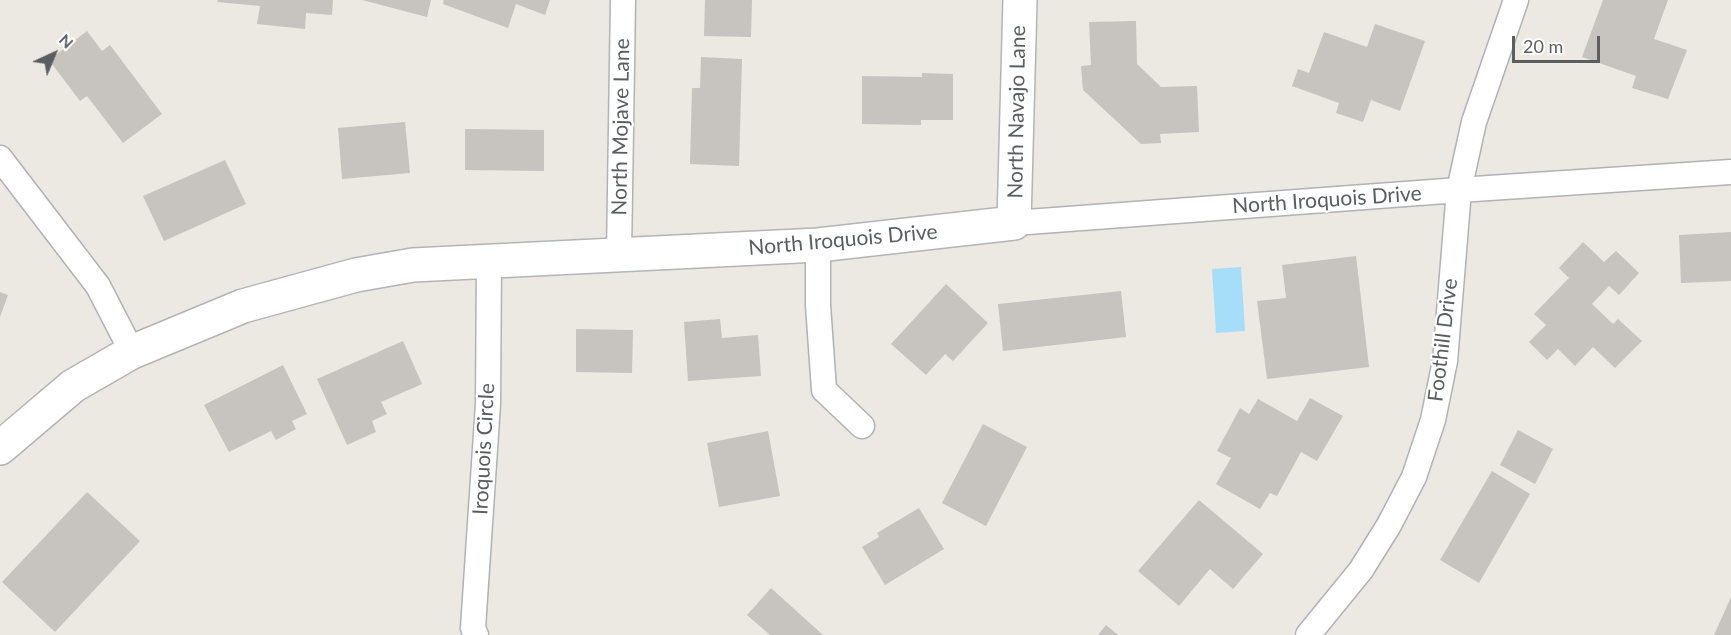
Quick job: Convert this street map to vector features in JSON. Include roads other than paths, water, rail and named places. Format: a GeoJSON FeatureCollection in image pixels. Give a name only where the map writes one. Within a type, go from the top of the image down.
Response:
{"type":"FeatureCollection","features":[{"type":"Feature","properties":{"kind":"street","name":"North Mojave Lane"},"geometry":{"type":"LineString","coordinates":[[619,255],[623,0]]}},
{"type":"Feature","properties":{"kind":"street","name":"North Navajo Lane"},"geometry":{"type":"LineString","coordinates":[[1014,223],[1020,0]]}},
{"type":"Feature","properties":{"kind":"street","name":"Foothill Drive"},"geometry":{"type":"LineString","coordinates":[[1308,635],[1361,570],[1389,525],[1414,477],[1433,420],[1445,361],[1459,190],[1474,122],[1516,0]]}},
{"type":"Feature","properties":{"kind":"street"},"geometry":{"type":"LineString","coordinates":[[0,158],[98,286],[132,352]]}},
{"type":"Feature","properties":{"kind":"street","name":"North Iroquois Drive"},"geometry":{"type":"LineString","coordinates":[[0,448],[73,386],[132,352],[243,306],[356,275],[413,265],[818,245],[1014,223],[1731,172]]}},
{"type":"Feature","properties":{"kind":"street"},"geometry":{"type":"LineString","coordinates":[[818,245],[818,305],[824,390],[862,426]]}},
{"type":"Feature","properties":{"kind":"street","name":"Iroquois Circle"},"geometry":{"type":"LineString","coordinates":[[476,635],[474,628],[488,404],[489,261]]}},
{"type":"Feature","properties":{"kind":"water"},"geometry":{"type":"Polygon","coordinates":[[[1241,267],[1245,331],[1216,333],[1212,269],[1241,267]]]}}]}
